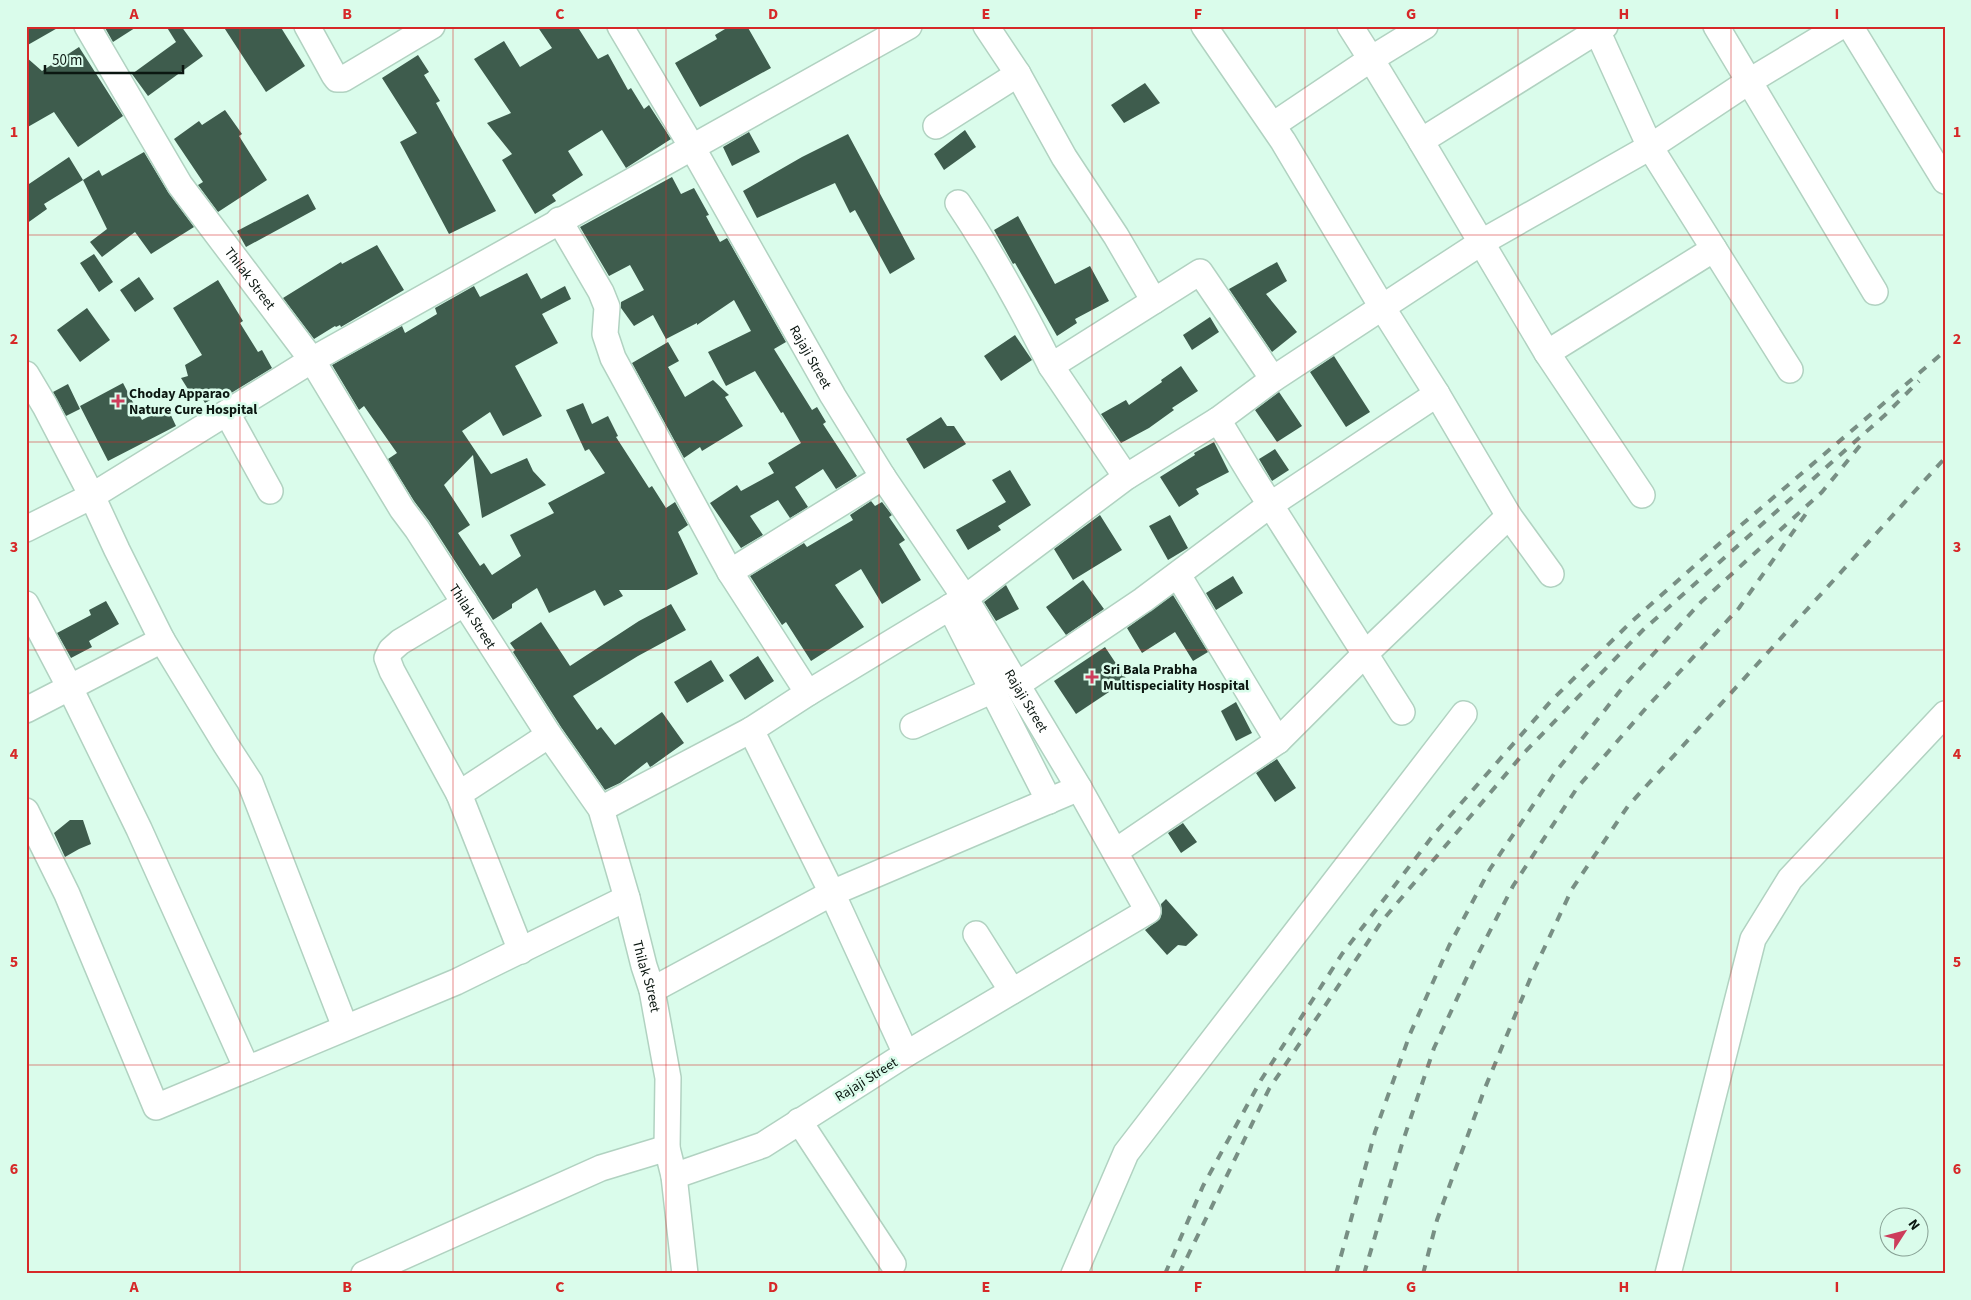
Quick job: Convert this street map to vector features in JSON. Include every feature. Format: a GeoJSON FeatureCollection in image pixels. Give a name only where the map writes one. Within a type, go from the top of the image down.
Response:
{"type":"FeatureCollection","features":[{"type":"Feature","properties":{"kind":"street","name":"Thilak Street"},"geometry":{"type":"LineString","coordinates":[[87,26],[180,185],[312,360],[402,509],[417,528],[549,735],[601,809],[652,990],[668,1078],[667,1148],[674,1176],[685,1274]]}},
{"type":"Feature","properties":{"kind":"street"},"geometry":{"type":"LineString","coordinates":[[307,26],[334,75],[337,78],[343,79],[432,26]]}},
{"type":"Feature","properties":{"kind":"street","name":"Rajaji Street"},"geometry":{"type":"LineString","coordinates":[[620,26],[692,146],[833,396],[957,602],[1017,685],[1116,851],[1148,911],[906,1054],[763,1145],[674,1176]]}},
{"type":"Feature","properties":{"kind":"street"},"geometry":{"type":"LineString","coordinates":[[26,529],[92,496],[312,360],[692,146],[878,34],[909,26]]}},
{"type":"Feature","properties":{"kind":"street"},"geometry":{"type":"LineString","coordinates":[[986,26],[1018,74],[1064,157],[1116,236],[1154,301]]}},
{"type":"Feature","properties":{"kind":"street"},"geometry":{"type":"LineString","coordinates":[[1204,26],[1273,125],[1509,516],[1551,574]]}},
{"type":"Feature","properties":{"kind":"street"},"geometry":{"type":"LineString","coordinates":[[1350,26],[1482,242],[1547,353],[1642,495]]}},
{"type":"Feature","properties":{"kind":"street"},"geometry":{"type":"LineString","coordinates":[[1273,125],[1371,59],[1425,26]]}},
{"type":"Feature","properties":{"kind":"street"},"geometry":{"type":"LineString","coordinates":[[1716,26],[1875,292]]}},
{"type":"Feature","properties":{"kind":"street"},"geometry":{"type":"LineString","coordinates":[[601,809],[751,730],[957,602],[1126,477],[1218,420],[1273,379],[1382,307],[1482,242],[1650,147],[1748,82],[1841,26]]}},
{"type":"Feature","properties":{"kind":"street"},"geometry":{"type":"LineString","coordinates":[[1850,26],[1945,181]]}},
{"type":"Feature","properties":{"kind":"street"},"geometry":{"type":"LineString","coordinates":[[1421,141],[1600,28],[1650,147],[1790,370]]}},
{"type":"Feature","properties":{"kind":"street"},"geometry":{"type":"LineString","coordinates":[[936,126],[1018,74]]}},
{"type":"Feature","properties":{"kind":"street"},"geometry":{"type":"LineString","coordinates":[[958,203],[974,226],[1019,303],[1051,366],[1126,477]]}},
{"type":"Feature","properties":{"kind":"street"},"geometry":{"type":"LineString","coordinates":[[560,220],[601,292],[607,307],[605,334],[613,358],[730,572],[808,693]]}},
{"type":"Feature","properties":{"kind":"street"},"geometry":{"type":"LineString","coordinates":[[1547,353],[1714,249]]}},
{"type":"Feature","properties":{"kind":"street"},"geometry":{"type":"LineString","coordinates":[[1051,366],[1200,272],[1273,379]]}},
{"type":"Feature","properties":{"kind":"street"},"geometry":{"type":"LineString","coordinates":[[26,374],[46,406],[162,640],[250,782],[345,1027]]}},
{"type":"Feature","properties":{"kind":"street"},"geometry":{"type":"LineString","coordinates":[[1017,685],[1178,576],[1270,505],[1437,394]]}},
{"type":"Feature","properties":{"kind":"street"},"geometry":{"type":"LineString","coordinates":[[227,412],[270,491]]}},
{"type":"Feature","properties":{"kind":"street"},"geometry":{"type":"LineString","coordinates":[[1218,420],[1402,712]]}},
{"type":"Feature","properties":{"kind":"street"},"geometry":{"type":"LineString","coordinates":[[730,572],[883,477]]}},
{"type":"Feature","properties":{"kind":"street"},"geometry":{"type":"LineString","coordinates":[[1116,851],[1278,740],[1509,516]]}},
{"type":"Feature","properties":{"kind":"street"},"geometry":{"type":"LineString","coordinates":[[1178,576],[1278,740]]}},
{"type":"Feature","properties":{"kind":"street"},"geometry":{"type":"LineString","coordinates":[[957,602],[993,690],[1050,801]]}},
{"type":"Feature","properties":{"kind":"street"},"geometry":{"type":"LineString","coordinates":[[465,603],[400,642],[391,650],[387,658],[392,672],[460,794],[521,951]]}},
{"type":"Feature","properties":{"kind":"street"},"geometry":{"type":"LineString","coordinates":[[26,604],[69,686],[139,829],[247,1069]]}},
{"type":"Feature","properties":{"kind":"street"},"geometry":{"type":"LineString","coordinates":[[26,710],[69,686],[162,640]]}},
{"type":"Feature","properties":{"kind":"street"},"geometry":{"type":"LineString","coordinates":[[912,726],[993,690]]}},
{"type":"Feature","properties":{"kind":"street"},"geometry":{"type":"LineString","coordinates":[[1074,1274],[1126,1153],[1464,714]]}},
{"type":"Feature","properties":{"kind":"street"},"geometry":{"type":"LineString","coordinates":[[1668,1274],[1753,939],[1790,879],[1945,714]]}},
{"type":"Feature","properties":{"kind":"street"},"geometry":{"type":"LineString","coordinates":[[751,730],[832,894],[906,1054]]}},
{"type":"Feature","properties":{"kind":"street"},"geometry":{"type":"LineString","coordinates":[[460,794],[549,735]]}},
{"type":"Feature","properties":{"kind":"street"},"geometry":{"type":"LineString","coordinates":[[652,990],[832,894],[1079,788]]}},
{"type":"Feature","properties":{"kind":"street"},"geometry":{"type":"LineString","coordinates":[[26,811],[67,894],[156,1107],[456,982],[627,898]]}},
{"type":"Feature","properties":{"kind":"street"},"geometry":{"type":"LineString","coordinates":[[976,934],[1012,991]]}},
{"type":"Feature","properties":{"kind":"street"},"geometry":{"type":"LineString","coordinates":[[799,1121],[893,1264]]}},
{"type":"Feature","properties":{"kind":"street"},"geometry":{"type":"LineString","coordinates":[[364,1274],[601,1168],[667,1148]]}},
{"type":"Feature","properties":{"kind":"building"},"geometry":{"type":"Polygon","coordinates":[[[26,26],[61,26],[26,46],[26,26]]]}},
{"type":"Feature","properties":{"kind":"building"},"geometry":{"type":"Polygon","coordinates":[[[104,26],[138,26],[113,42],[104,26]]]}},
{"type":"Feature","properties":{"kind":"building"},"geometry":{"type":"Polygon","coordinates":[[[166,26],[181,26],[203,56],[148,96],[132,74],[176,42],[166,26]]]}},
{"type":"Feature","properties":{"kind":"building"},"geometry":{"type":"Polygon","coordinates":[[[223,26],[280,26],[305,66],[266,92],[223,26]]]}},
{"type":"Feature","properties":{"kind":"building"},"geometry":{"type":"Polygon","coordinates":[[[537,26],[577,26],[598,59],[608,54],[628,90],[631,88],[644,109],[649,105],[671,139],[626,168],[602,130],[568,151],[583,175],[552,195],[556,201],[535,214],[502,160],[512,154],[487,123],[511,113],[474,59],[504,41],[520,67],[552,48],[537,26]]]}},
{"type":"Feature","properties":{"kind":"building"},"geometry":{"type":"Polygon","coordinates":[[[730,26],[747,26],[771,68],[700,107],[675,63],[717,39],[715,35],[730,26]]]}},
{"type":"Feature","properties":{"kind":"building"},"geometry":{"type":"Polygon","coordinates":[[[79,47],[123,116],[78,147],[54,112],[26,128],[26,57],[42,71],[79,47]]]}},
{"type":"Feature","properties":{"kind":"building"},"geometry":{"type":"Polygon","coordinates":[[[418,55],[429,72],[424,75],[440,101],[436,103],[496,211],[449,234],[400,142],[417,133],[382,78],[418,55]]]}},
{"type":"Feature","properties":{"kind":"building"},"geometry":{"type":"Polygon","coordinates":[[[1145,83],[1160,103],[1124,123],[1111,105],[1145,83]]]}},
{"type":"Feature","properties":{"kind":"building"},"geometry":{"type":"Polygon","coordinates":[[[225,110],[242,134],[239,136],[267,180],[218,212],[198,185],[203,182],[174,139],[199,121],[202,125],[225,110]]]}},
{"type":"Feature","properties":{"kind":"building"},"geometry":{"type":"Polygon","coordinates":[[[965,130],[976,147],[944,170],[934,154],[965,130]]]}},
{"type":"Feature","properties":{"kind":"building"},"geometry":{"type":"Polygon","coordinates":[[[749,132],[760,152],[732,166],[723,147],[749,132]]]}},
{"type":"Feature","properties":{"kind":"building"},"geometry":{"type":"Polygon","coordinates":[[[848,134],[915,259],[890,274],[855,210],[850,213],[835,183],[757,218],[743,191],[802,157],[848,134]]]}},
{"type":"Feature","properties":{"kind":"building"},"geometry":{"type":"Polygon","coordinates":[[[144,152],[168,192],[194,227],[151,254],[135,232],[102,257],[90,242],[107,229],[83,180],[99,170],[102,176],[144,152]]]}},
{"type":"Feature","properties":{"kind":"building"},"geometry":{"type":"Polygon","coordinates":[[[69,157],[83,180],[44,204],[47,209],[26,224],[26,186],[69,157]]]}},
{"type":"Feature","properties":{"kind":"building"},"geometry":{"type":"Polygon","coordinates":[[[672,177],[681,194],[694,188],[709,215],[706,216],[720,242],[727,238],[786,342],[774,349],[812,410],[817,407],[826,422],[823,424],[857,476],[836,489],[823,469],[795,487],[808,507],[790,518],[778,500],[750,516],[763,535],[741,548],[710,503],[737,485],[741,491],[774,473],[768,463],[801,443],[783,412],[781,413],[755,371],[726,386],[708,352],[751,331],[734,300],[697,325],[697,323],[666,339],[653,315],[634,326],[621,308],[621,302],[644,290],[630,265],[609,276],[580,227],[672,177]]]}},
{"type":"Feature","properties":{"kind":"building"},"geometry":{"type":"Polygon","coordinates":[[[308,194],[316,209],[246,247],[237,231],[308,194]]]}},
{"type":"Feature","properties":{"kind":"building"},"geometry":{"type":"Polygon","coordinates":[[[1018,216],[1055,284],[1090,266],[1109,301],[1075,319],[1077,323],[1057,336],[994,230],[1018,216]]]}},
{"type":"Feature","properties":{"kind":"building"},"geometry":{"type":"Polygon","coordinates":[[[377,245],[404,290],[341,327],[340,325],[335,326],[314,339],[283,298],[341,262],[342,264],[377,245]]]}},
{"type":"Feature","properties":{"kind":"building"},"geometry":{"type":"Polygon","coordinates":[[[94,254],[113,282],[99,292],[80,263],[94,254]]]}},
{"type":"Feature","properties":{"kind":"building"},"geometry":{"type":"Polygon","coordinates":[[[1277,262],[1287,281],[1266,294],[1297,332],[1272,352],[1229,289],[1277,262]]]}},
{"type":"Feature","properties":{"kind":"building"},"geometry":{"type":"Polygon","coordinates":[[[527,273],[541,299],[565,286],[571,299],[542,314],[558,343],[515,366],[542,416],[503,436],[490,412],[462,431],[491,474],[527,458],[533,471],[546,485],[482,518],[473,455],[444,485],[470,525],[458,533],[480,566],[484,563],[492,575],[521,556],[510,535],[554,513],[548,503],[605,473],[589,449],[585,451],[566,410],[583,403],[592,424],[608,416],[618,436],[616,437],[649,488],[652,486],[666,508],[675,502],[688,525],[678,532],[698,574],[667,590],[619,590],[623,596],[604,606],[595,590],[549,613],[537,588],[512,604],[512,608],[493,620],[388,459],[397,453],[364,406],[359,410],[332,365],[402,326],[405,333],[437,314],[435,308],[474,286],[480,297],[527,273]]]}},
{"type":"Feature","properties":{"kind":"building"},"geometry":{"type":"Polygon","coordinates":[[[139,277],[154,299],[135,312],[120,290],[139,277]]]}},
{"type":"Feature","properties":{"kind":"building"},"geometry":{"type":"Polygon","coordinates":[[[218,280],[243,321],[240,323],[258,352],[262,350],[272,368],[228,395],[226,391],[205,403],[197,390],[191,394],[181,378],[188,376],[185,365],[202,355],[173,308],[218,280]]]}},
{"type":"Feature","properties":{"kind":"building"},"geometry":{"type":"Polygon","coordinates":[[[87,308],[110,340],[80,362],[57,330],[87,308]]]}},
{"type":"Feature","properties":{"kind":"building"},"geometry":{"type":"Polygon","coordinates":[[[1210,317],[1219,332],[1192,350],[1183,335],[1210,317]]]}},
{"type":"Feature","properties":{"kind":"building"},"geometry":{"type":"Polygon","coordinates":[[[1015,335],[1032,360],[1001,381],[984,356],[1015,335]]]}},
{"type":"Feature","properties":{"kind":"building"},"geometry":{"type":"Polygon","coordinates":[[[668,342],[679,361],[668,367],[685,397],[713,380],[729,395],[725,397],[743,426],[702,451],[700,447],[684,458],[632,363],[668,342]]]}},
{"type":"Feature","properties":{"kind":"building"},"geometry":{"type":"Polygon","coordinates":[[[1334,356],[1370,412],[1346,427],[1310,372],[1334,356]]]}},
{"type":"Feature","properties":{"kind":"building"},"geometry":{"type":"Polygon","coordinates":[[[1181,366],[1198,391],[1172,408],[1174,410],[1149,428],[1121,443],[1101,414],[1126,400],[1129,405],[1181,366]]]}},
{"type":"Feature","properties":{"kind":"building"},"geometry":{"type":"Polygon","coordinates":[[[123,383],[142,420],[167,407],[176,426],[108,461],[80,406],[123,383]]]}},
{"type":"Feature","properties":{"kind":"building"},"geometry":{"type":"Polygon","coordinates":[[[68,384],[80,409],[66,416],[53,392],[68,384]]]}},
{"type":"Feature","properties":{"kind":"building"},"geometry":{"type":"Polygon","coordinates":[[[1279,392],[1302,426],[1277,442],[1255,410],[1279,392]]]}},
{"type":"Feature","properties":{"kind":"building"},"geometry":{"type":"Polygon","coordinates":[[[941,417],[947,426],[954,426],[966,444],[924,469],[906,439],[941,417]]]}},
{"type":"Feature","properties":{"kind":"building"},"geometry":{"type":"Polygon","coordinates":[[[1214,442],[1229,472],[1196,489],[1199,494],[1179,507],[1160,477],[1195,455],[1194,453],[1214,442]]]}},
{"type":"Feature","properties":{"kind":"building"},"geometry":{"type":"Polygon","coordinates":[[[1275,449],[1289,470],[1272,481],[1259,459],[1275,449]]]}},
{"type":"Feature","properties":{"kind":"building"},"geometry":{"type":"Polygon","coordinates":[[[1010,470],[1031,505],[998,526],[1001,530],[968,550],[956,530],[1006,502],[992,480],[1010,470]]]}},
{"type":"Feature","properties":{"kind":"building"},"geometry":{"type":"Polygon","coordinates":[[[871,501],[875,506],[882,502],[892,515],[889,517],[905,540],[899,544],[921,580],[882,604],[861,569],[835,585],[864,627],[811,661],[786,622],[782,625],[750,576],[804,543],[807,547],[853,520],[850,515],[871,501]]]}},
{"type":"Feature","properties":{"kind":"building"},"geometry":{"type":"Polygon","coordinates":[[[1100,515],[1122,550],[1073,580],[1054,549],[1100,515]]]}},
{"type":"Feature","properties":{"kind":"building"},"geometry":{"type":"Polygon","coordinates":[[[1170,515],[1188,548],[1168,560],[1149,526],[1170,515]]]}},
{"type":"Feature","properties":{"kind":"building"},"geometry":{"type":"Polygon","coordinates":[[[1233,576],[1243,593],[1216,610],[1206,593],[1233,576]]]}},
{"type":"Feature","properties":{"kind":"building"},"geometry":{"type":"Polygon","coordinates":[[[1083,580],[1104,609],[1066,635],[1046,607],[1083,580]]]}},
{"type":"Feature","properties":{"kind":"building"},"geometry":{"type":"Polygon","coordinates":[[[1006,585],[1019,609],[996,621],[984,602],[1006,585]]]}},
{"type":"Feature","properties":{"kind":"building"},"geometry":{"type":"Polygon","coordinates":[[[1173,595],[1208,652],[1193,661],[1175,632],[1142,653],[1127,628],[1173,595]]]}},
{"type":"Feature","properties":{"kind":"building"},"geometry":{"type":"Polygon","coordinates":[[[106,601],[119,624],[89,641],[92,647],[71,658],[57,633],[91,615],[89,610],[106,601]]]}},
{"type":"Feature","properties":{"kind":"building"},"geometry":{"type":"Polygon","coordinates":[[[671,604],[686,630],[638,656],[573,696],[597,730],[601,727],[615,745],[662,712],[684,743],[652,766],[650,767],[647,762],[620,783],[605,790],[561,727],[513,652],[515,650],[510,643],[541,622],[570,666],[639,621],[671,604]]]}},
{"type":"Feature","properties":{"kind":"building"},"geometry":{"type":"Polygon","coordinates":[[[1105,647],[1127,680],[1076,714],[1054,681],[1105,647]]]}},
{"type":"Feature","properties":{"kind":"building"},"geometry":{"type":"Polygon","coordinates":[[[758,656],[774,681],[745,700],[729,675],[758,656]]]}},
{"type":"Feature","properties":{"kind":"building"},"geometry":{"type":"Polygon","coordinates":[[[711,660],[724,681],[687,703],[674,682],[711,660]]]}},
{"type":"Feature","properties":{"kind":"building"},"geometry":{"type":"Polygon","coordinates":[[[1236,702],[1252,733],[1236,741],[1221,711],[1236,702]]]}},
{"type":"Feature","properties":{"kind":"building"},"geometry":{"type":"Polygon","coordinates":[[[1277,759],[1296,788],[1275,802],[1256,773],[1277,759]]]}},
{"type":"Feature","properties":{"kind":"building"},"geometry":{"type":"Polygon","coordinates":[[[70,820],[83,820],[91,844],[65,857],[54,833],[70,820]]]}},
{"type":"Feature","properties":{"kind":"building"},"geometry":{"type":"Polygon","coordinates":[[[1183,823],[1197,842],[1181,853],[1168,833],[1183,823]]]}},
{"type":"Feature","properties":{"kind":"building"},"geometry":{"type":"Polygon","coordinates":[[[1166,899],[1198,935],[1186,946],[1178,945],[1167,955],[1145,930],[1160,919],[1162,912],[1161,904],[1166,899]]]}},
{"type":"Feature","properties":{"kind":"railway"},"geometry":{"type":"LineString","coordinates":[[1165,1274],[1203,1186],[1261,1080],[1342,954],[1435,833],[1551,701],[1630,623],[1719,544],[1945,351]]}},
{"type":"Feature","properties":{"kind":"railway"},"geometry":{"type":"LineString","coordinates":[[1179,1274],[1269,1089],[1382,921],[1523,754],[1643,630],[1885,415],[1919,381]]}},
{"type":"Feature","properties":{"kind":"railway"},"geometry":{"type":"LineString","coordinates":[[1336,1274],[1375,1132],[1410,1034],[1449,946],[1490,869],[1554,774],[1624,686],[1701,602],[1822,492],[1863,442]]}},
{"type":"Feature","properties":{"kind":"railway"},"geometry":{"type":"LineString","coordinates":[[1423,1274],[1437,1220],[1485,1088],[1533,972],[1572,889],[1628,806],[1945,458]]}},
{"type":"Feature","properties":{"kind":"railway"},"geometry":{"type":"LineString","coordinates":[[1364,1274],[1402,1144],[1434,1048],[1474,962],[1513,886],[1577,788],[1646,708],[1739,608],[1810,508]]}},
{"type":"Feature","properties":{"kind":"place","name":"Choday Apparao Nature Cure Hospital"},"geometry":{"type":"Point","coordinates":[118,401]}},
{"type":"Feature","properties":{"kind":"place","name":"Sri Bala Prabha Multispeciality Hospital"},"geometry":{"type":"Point","coordinates":[1092,677]}}]}
